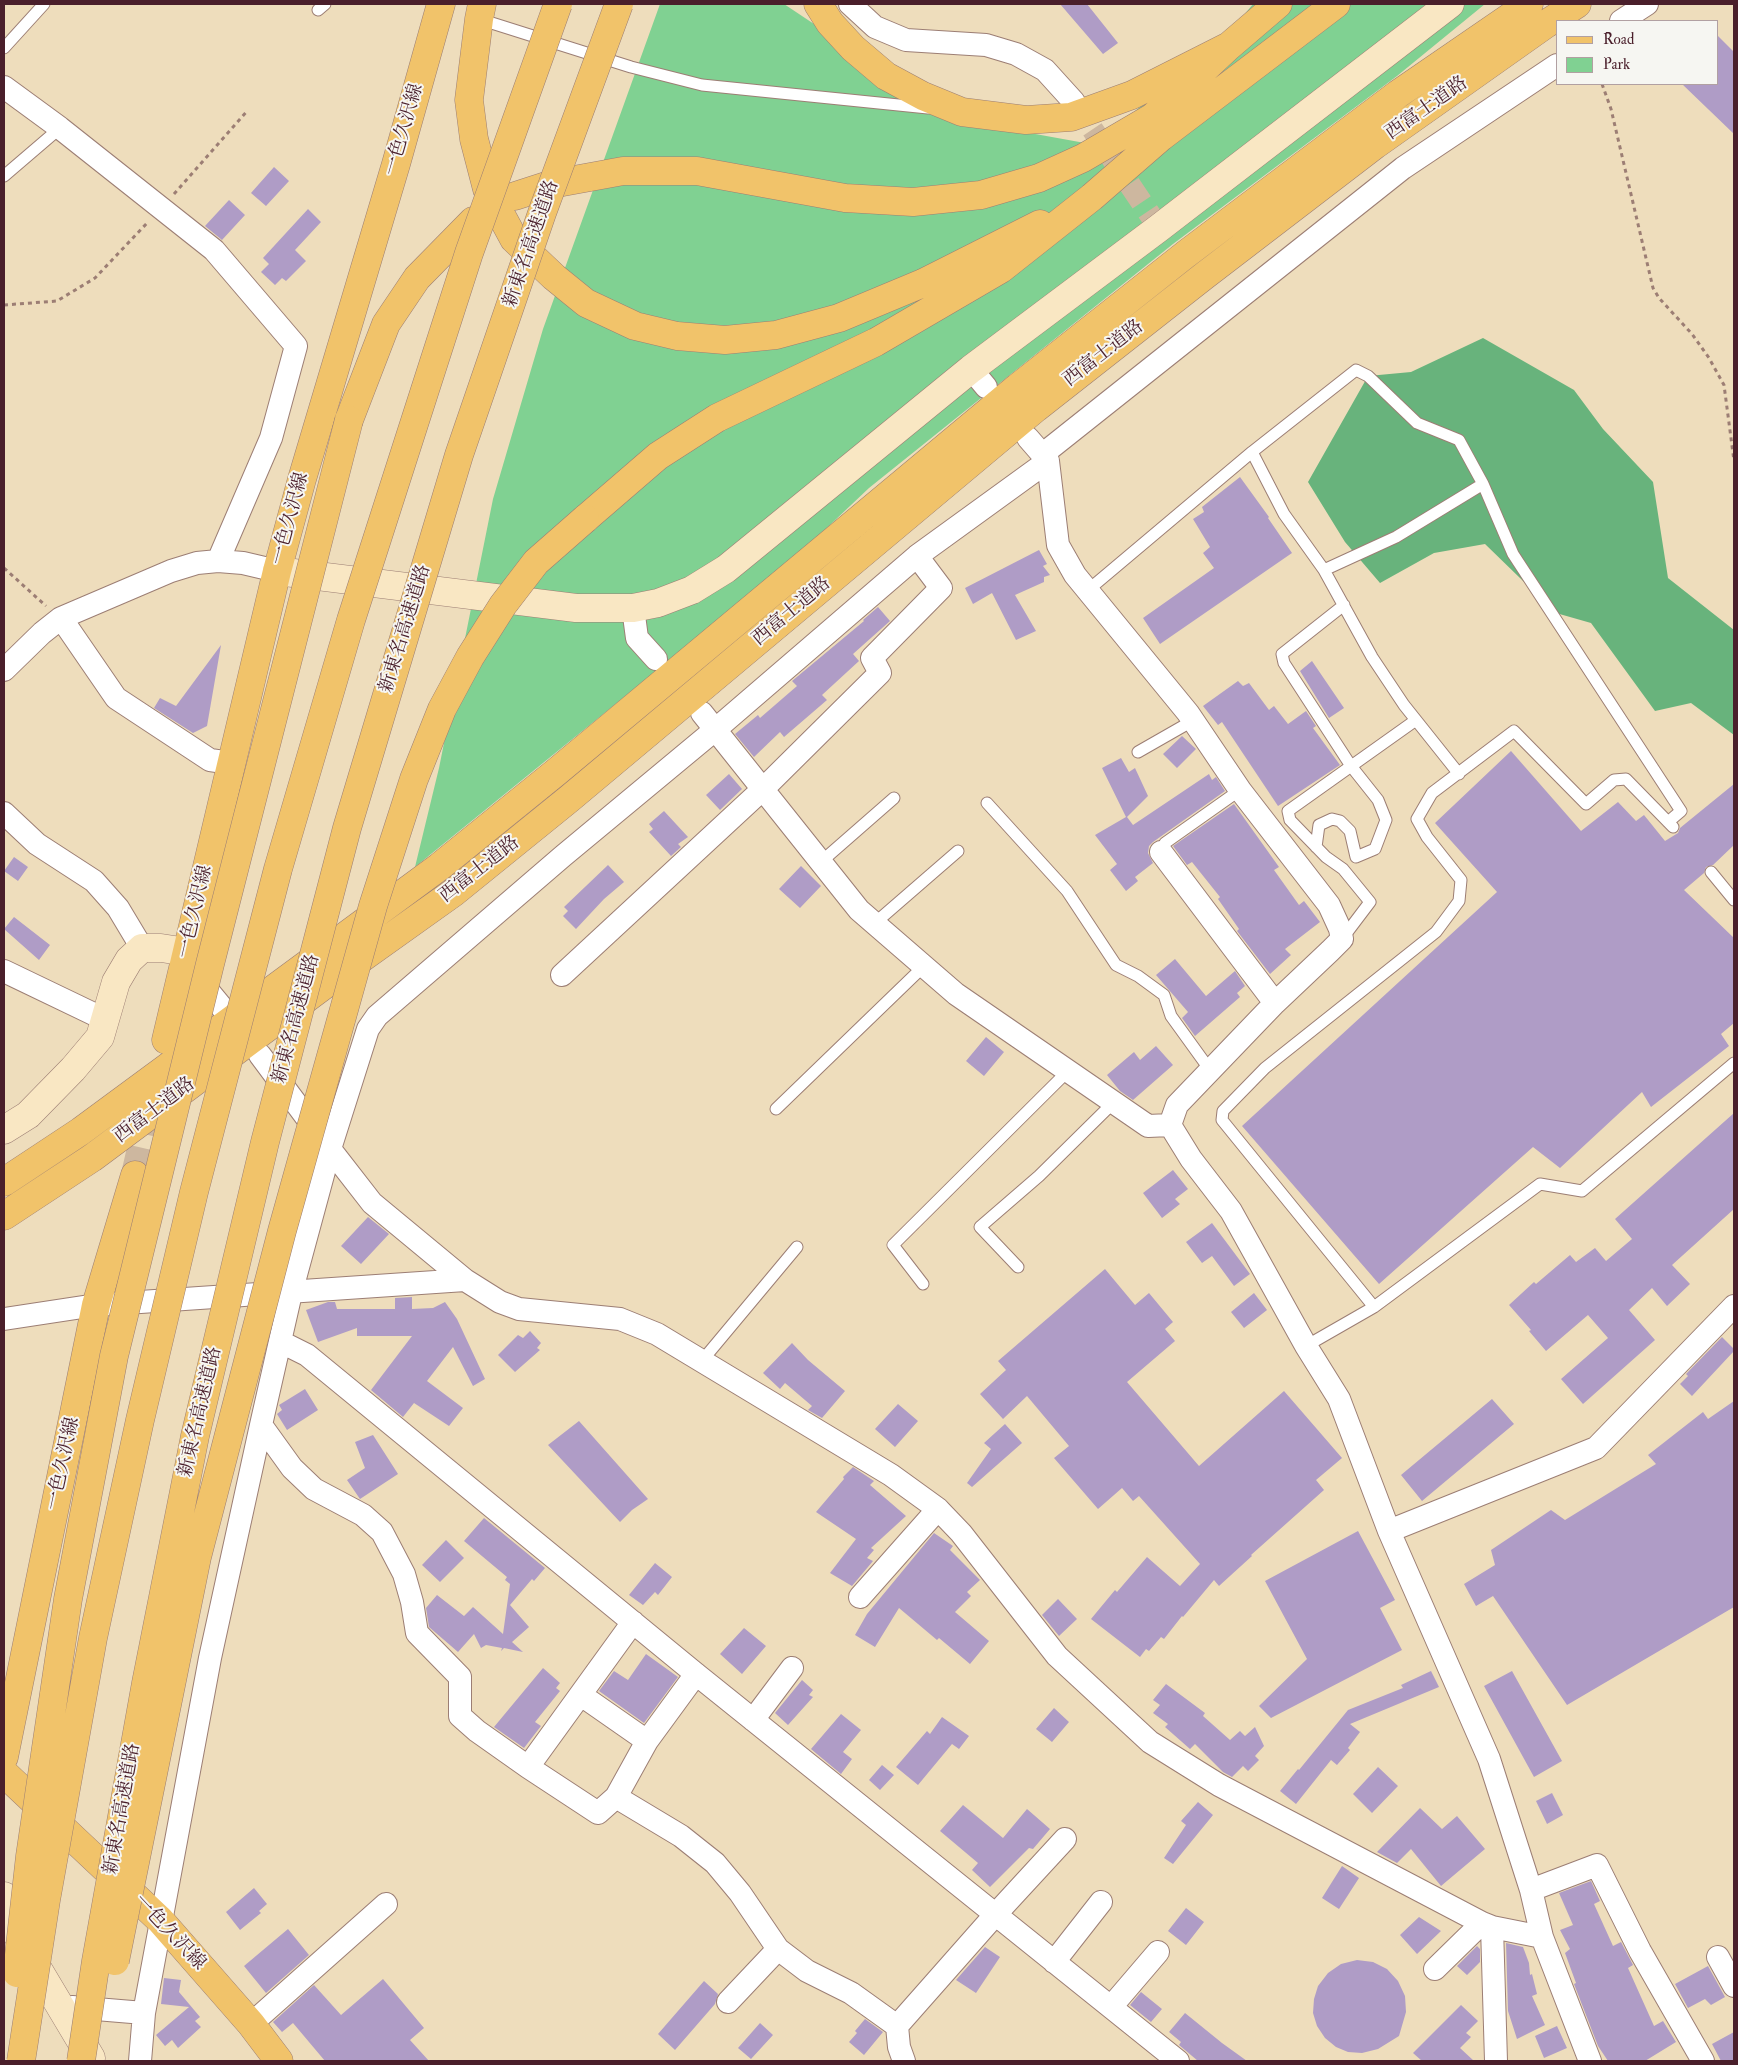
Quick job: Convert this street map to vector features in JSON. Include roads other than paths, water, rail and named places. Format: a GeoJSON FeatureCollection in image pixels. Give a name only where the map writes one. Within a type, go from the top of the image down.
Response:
{"type":"FeatureCollection","features":[{"type":"Feature","properties":{"kind":"main road","name":"一色久沢線"},"geometry":{"type":"LineString","coordinates":[[166,1040],[277,572],[302,479],[396,164],[441,4]]}},
{"type":"Feature","properties":{"kind":"main road"},"geometry":{"type":"LineString","coordinates":[[21,2061],[46,1900],[93,1638],[140,1420],[209,1135],[278,869],[351,620],[469,254],[558,4]]}},
{"type":"Feature","properties":{"kind":"main road","name":"新東名高速道路"},"geometry":{"type":"LineString","coordinates":[[81,2061],[96,1961],[139,1722],[195,1436],[265,1142],[344,837],[459,455],[542,213],[619,4]]}},
{"type":"Feature","properties":{"kind":"main road"},"geometry":{"type":"LineString","coordinates":[[818,4],[830,23],[853,48],[886,76],[923,96],[962,112],[1026,120],[1071,117],[1132,95],[1229,46]]}},
{"type":"Feature","properties":{"kind":"main road"},"geometry":{"type":"LineString","coordinates":[[514,196],[552,184],[623,171],[697,171],[854,198],[913,202],[981,195],[1039,178],[1083,158],[1153,117],[1229,46],[1278,4]]}},
{"type":"Feature","properties":{"kind":"main road"},"geometry":{"type":"LineString","coordinates":[[94,2061],[198,1557],[282,1231],[373,906],[414,779],[442,709],[470,657],[503,605],[536,562],[658,456],[717,418],[876,342],[1001,269],[1092,197],[1161,137],[1336,4]]}},
{"type":"Feature","properties":{"kind":"main road"},"geometry":{"type":"LineString","coordinates":[[1497,24],[1521,4]]}},
{"type":"Feature","properties":{"kind":"main road","name":"西富士道路"},"geometry":{"type":"LineString","coordinates":[[4,1182],[81,1131],[439,867],[555,774],[1025,381],[1186,254],[1327,147],[1398,94],[1497,24],[1529,4]]}},
{"type":"Feature","properties":{"kind":"main road","name":"西富士道路"},"geometry":{"type":"LineString","coordinates":[[4,1216],[92,1158],[331,980],[453,893],[577,793],[1036,408],[1375,145],[1577,4]]}},
{"type":"Feature","properties":{"kind":"main road"},"geometry":{"type":"LineString","coordinates":[[480,11],[469,100],[474,139],[487,189],[514,239],[554,277],[586,303],[635,326],[677,336],[725,340],[776,335],[839,318],[923,283],[1092,197]]}},
{"type":"Feature","properties":{"kind":"main road"},"geometry":{"type":"LineString","coordinates":[[8,2061],[30,1856],[68,1599],[114,1356],[210,964],[349,420],[386,324],[417,278],[473,221]]}},
{"type":"Feature","properties":{"kind":"main road","name":"一色久沢線"},"geometry":{"type":"LineString","coordinates":[[4,1756],[96,1305],[134,1175]]}},
{"type":"Feature","properties":{"kind":"main road","name":"一色久沢線"},"geometry":{"type":"LineString","coordinates":[[4,1773],[160,1920],[251,2024],[279,2061]]}},
{"type":"Feature","properties":{"kind":"street"},"geometry":{"type":"LineString","coordinates":[[850,4],[875,27],[906,40],[986,45],[1016,54],[1045,70],[1074,102]]}},
{"type":"Feature","properties":{"kind":"street"},"geometry":{"type":"LineString","coordinates":[[4,670],[42,633],[61,618],[171,571],[197,563],[218,561],[243,564],[277,572],[576,608],[633,608],[658,603],[692,590],[726,569],[978,378],[1159,228],[1450,4]]}},
{"type":"Feature","properties":{"kind":"street"},"geometry":{"type":"LineString","coordinates":[[1623,20],[1647,4]]}},
{"type":"Feature","properties":{"kind":"street"},"geometry":{"type":"LineString","coordinates":[[140,2061],[144,2013],[160,1920],[210,1658],[261,1424],[291,1293],[330,1149],[368,1029],[377,1016],[563,856],[709,721],[917,556],[1040,451],[1403,168],[1556,66]]}},
{"type":"Feature","properties":{"kind":"street"},"geometry":{"type":"LineString","coordinates":[[4,86],[214,250],[296,346],[271,438],[218,561]]}},
{"type":"Feature","properties":{"kind":"street"},"geometry":{"type":"LineString","coordinates":[[1040,451],[1058,545],[1075,576],[1194,720],[1240,790],[1329,905],[1340,928],[1342,939],[1275,1003],[1176,1105],[1170,1125],[1191,1159],[1231,1211],[1306,1346],[1339,1399],[1389,1531],[1489,1759],[1531,1890],[1542,1938],[1590,2061]]}},
{"type":"Feature","properties":{"kind":"street"},"geometry":{"type":"LineString","coordinates":[[562,975],[764,788],[880,673],[872,658],[941,588],[917,556]]}},
{"type":"Feature","properties":{"kind":"street"},"geometry":{"type":"LineString","coordinates":[[633,608],[637,638],[656,660]]}},
{"type":"Feature","properties":{"kind":"street"},"geometry":{"type":"LineString","coordinates":[[61,618],[116,698],[210,760],[231,763]]}},
{"type":"Feature","properties":{"kind":"street"},"geometry":{"type":"LineString","coordinates":[[709,721],[859,910],[956,994],[1148,1126],[1170,1125]]}},
{"type":"Feature","properties":{"kind":"street"},"geometry":{"type":"LineString","coordinates":[[4,813],[37,844],[94,880],[118,908],[142,948]]}},
{"type":"Feature","properties":{"kind":"street"},"geometry":{"type":"LineString","coordinates":[[1161,852],[1275,1003]]}},
{"type":"Feature","properties":{"kind":"street"},"geometry":{"type":"LineString","coordinates":[[4,1130],[28,1115],[73,1069],[100,1037],[116,982],[128,960],[142,948],[160,948],[186,956],[224,1010]]}},
{"type":"Feature","properties":{"kind":"street"},"geometry":{"type":"LineString","coordinates":[[4,971],[106,1020]]}},
{"type":"Feature","properties":{"kind":"street"},"geometry":{"type":"LineString","coordinates":[[260,1055],[372,1203],[465,1280],[500,1302],[519,1309],[620,1319],[657,1334],[891,1475],[938,1509],[961,1533],[1057,1656],[1150,1742],[1219,1785],[1487,1925],[1542,1938]]}},
{"type":"Feature","properties":{"kind":"street"},"geometry":{"type":"LineString","coordinates":[[4,1319],[96,1305],[465,1280]]}},
{"type":"Feature","properties":{"kind":"street"},"geometry":{"type":"LineString","coordinates":[[1389,1531],[1596,1448],[1734,1306]]}},
{"type":"Feature","properties":{"kind":"street"},"geometry":{"type":"LineString","coordinates":[[281,1342],[307,1355],[696,1674],[1178,2061]]}},
{"type":"Feature","properties":{"kind":"street"},"geometry":{"type":"LineString","coordinates":[[261,1424],[292,1468],[314,1489],[363,1515],[382,1532],[404,1574],[412,1602],[417,1633],[460,1677],[460,1716],[477,1731],[528,1767],[598,1813],[616,1797],[647,1742],[696,1674]]}},
{"type":"Feature","properties":{"kind":"street"},"geometry":{"type":"LineString","coordinates":[[860,1597],[938,1509]]}},
{"type":"Feature","properties":{"kind":"street"},"geometry":{"type":"LineString","coordinates":[[528,1767],[634,1622]]}},
{"type":"Feature","properties":{"kind":"street"},"geometry":{"type":"LineString","coordinates":[[753,1720],[792,1668]]}},
{"type":"Feature","properties":{"kind":"street"},"geometry":{"type":"LineString","coordinates":[[581,1695],[647,1742]]}},
{"type":"Feature","properties":{"kind":"street"},"geometry":{"type":"LineString","coordinates":[[616,1797],[681,1836],[715,1863],[740,1893],[778,1948],[807,1971],[851,1993],[897,2026]]}},
{"type":"Feature","properties":{"kind":"street"},"geometry":{"type":"LineString","coordinates":[[904,2061],[898,2046],[897,2026],[1065,1839]]}},
{"type":"Feature","properties":{"kind":"street"},"geometry":{"type":"LineString","coordinates":[[1531,1890],[1597,1865],[1640,1951],[1703,2061]]}},
{"type":"Feature","properties":{"kind":"street"},"geometry":{"type":"LineString","coordinates":[[4,1896],[11,1924],[94,2061]]}},
{"type":"Feature","properties":{"kind":"street"},"geometry":{"type":"LineString","coordinates":[[1054,1962],[1101,1902]]}},
{"type":"Feature","properties":{"kind":"street"},"geometry":{"type":"LineString","coordinates":[[251,2024],[386,1904]]}},
{"type":"Feature","properties":{"kind":"street"},"geometry":{"type":"LineString","coordinates":[[1435,1969],[1487,1925]]}},
{"type":"Feature","properties":{"kind":"street"},"geometry":{"type":"LineString","coordinates":[[1487,1925],[1496,2061]]}},
{"type":"Feature","properties":{"kind":"street"},"geometry":{"type":"LineString","coordinates":[[728,2002],[778,1948]]}},
{"type":"Feature","properties":{"kind":"street"},"geometry":{"type":"LineString","coordinates":[[1111,2007],[1158,1952]]}},
{"type":"Feature","properties":{"kind":"street"},"geometry":{"type":"LineString","coordinates":[[1718,1956],[1734,1986]]}},
{"type":"Feature","properties":{"kind":"street"},"geometry":{"type":"LineString","coordinates":[[60,2006],[144,2013]]}},
{"type":"Feature","properties":{"kind":"lane"},"geometry":{"type":"LineString","coordinates":[[4,48],[44,4]]}},
{"type":"Feature","properties":{"kind":"lane"},"geometry":{"type":"LineString","coordinates":[[480,11],[631,67],[702,85],[962,112]]}},
{"type":"Feature","properties":{"kind":"lane"},"geometry":{"type":"LineString","coordinates":[[4,176],[60,128]]}},
{"type":"Feature","properties":{"kind":"lane"},"geometry":{"type":"LineString","coordinates":[[1087,591],[1252,452],[1356,370],[1368,376],[1417,423],[1458,440],[1483,484],[1513,554],[1681,811],[1670,825],[1626,779],[1614,780],[1586,804],[1514,731],[1432,792],[1417,819],[1427,837],[1461,880],[1459,901],[1436,932],[1266,1068],[1223,1111],[1222,1120],[1374,1307]]}},
{"type":"Feature","properties":{"kind":"lane"},"geometry":{"type":"LineString","coordinates":[[1252,452],[1284,514],[1324,570],[1372,657],[1416,720],[1458,774]]}},
{"type":"Feature","properties":{"kind":"lane"},"geometry":{"type":"LineString","coordinates":[[1324,570],[1396,537],[1483,484]]}},
{"type":"Feature","properties":{"kind":"lane"},"geometry":{"type":"LineString","coordinates":[[1343,870],[1356,856],[1375,849],[1386,820],[1378,800],[1351,766],[1284,663],[1282,654],[1344,606]]}},
{"type":"Feature","properties":{"kind":"lane"},"geometry":{"type":"LineString","coordinates":[[1138,752],[1194,720]]}},
{"type":"Feature","properties":{"kind":"lane"},"geometry":{"type":"LineString","coordinates":[[1342,939],[1370,902],[1343,870],[1316,847],[1290,820],[1288,811],[1416,720]]}},
{"type":"Feature","properties":{"kind":"lane"},"geometry":{"type":"LineString","coordinates":[[1161,852],[1165,843],[1240,790]]}},
{"type":"Feature","properties":{"kind":"lane"},"geometry":{"type":"LineString","coordinates":[[822,861],[894,798]]}},
{"type":"Feature","properties":{"kind":"lane"},"geometry":{"type":"LineString","coordinates":[[987,803],[1067,891],[1116,965],[1138,976],[1164,995],[1171,1016],[1210,1070]]}},
{"type":"Feature","properties":{"kind":"lane"},"geometry":{"type":"LineString","coordinates":[[1316,847],[1319,826],[1332,819],[1340,821],[1350,831],[1356,856]]}},
{"type":"Feature","properties":{"kind":"lane"},"geometry":{"type":"LineString","coordinates":[[875,923],[958,851]]}},
{"type":"Feature","properties":{"kind":"lane"},"geometry":{"type":"LineString","coordinates":[[1711,872],[1734,900]]}},
{"type":"Feature","properties":{"kind":"lane"},"geometry":{"type":"LineString","coordinates":[[776,1109],[924,966]]}},
{"type":"Feature","properties":{"kind":"lane"},"geometry":{"type":"LineString","coordinates":[[1306,1346],[1374,1307],[1540,1184],[1582,1191],[1734,1063]]}},
{"type":"Feature","properties":{"kind":"lane"},"geometry":{"type":"LineString","coordinates":[[923,1284],[893,1245],[1069,1070]]}},
{"type":"Feature","properties":{"kind":"lane"},"geometry":{"type":"LineString","coordinates":[[1018,1266],[980,1227],[1039,1176],[1114,1102]]}},
{"type":"Feature","properties":{"kind":"lane"},"geometry":{"type":"LineString","coordinates":[[701,1362],[797,1247]]}},
{"type":"Feature","properties":{"kind":"tunnel"},"geometry":{"type":"LineString","coordinates":[[1074,102],[1159,228]]}},
{"type":"Feature","properties":{"kind":"tunnel"},"geometry":{"type":"LineString","coordinates":[[135,1175],[152,1101]]}}]}
